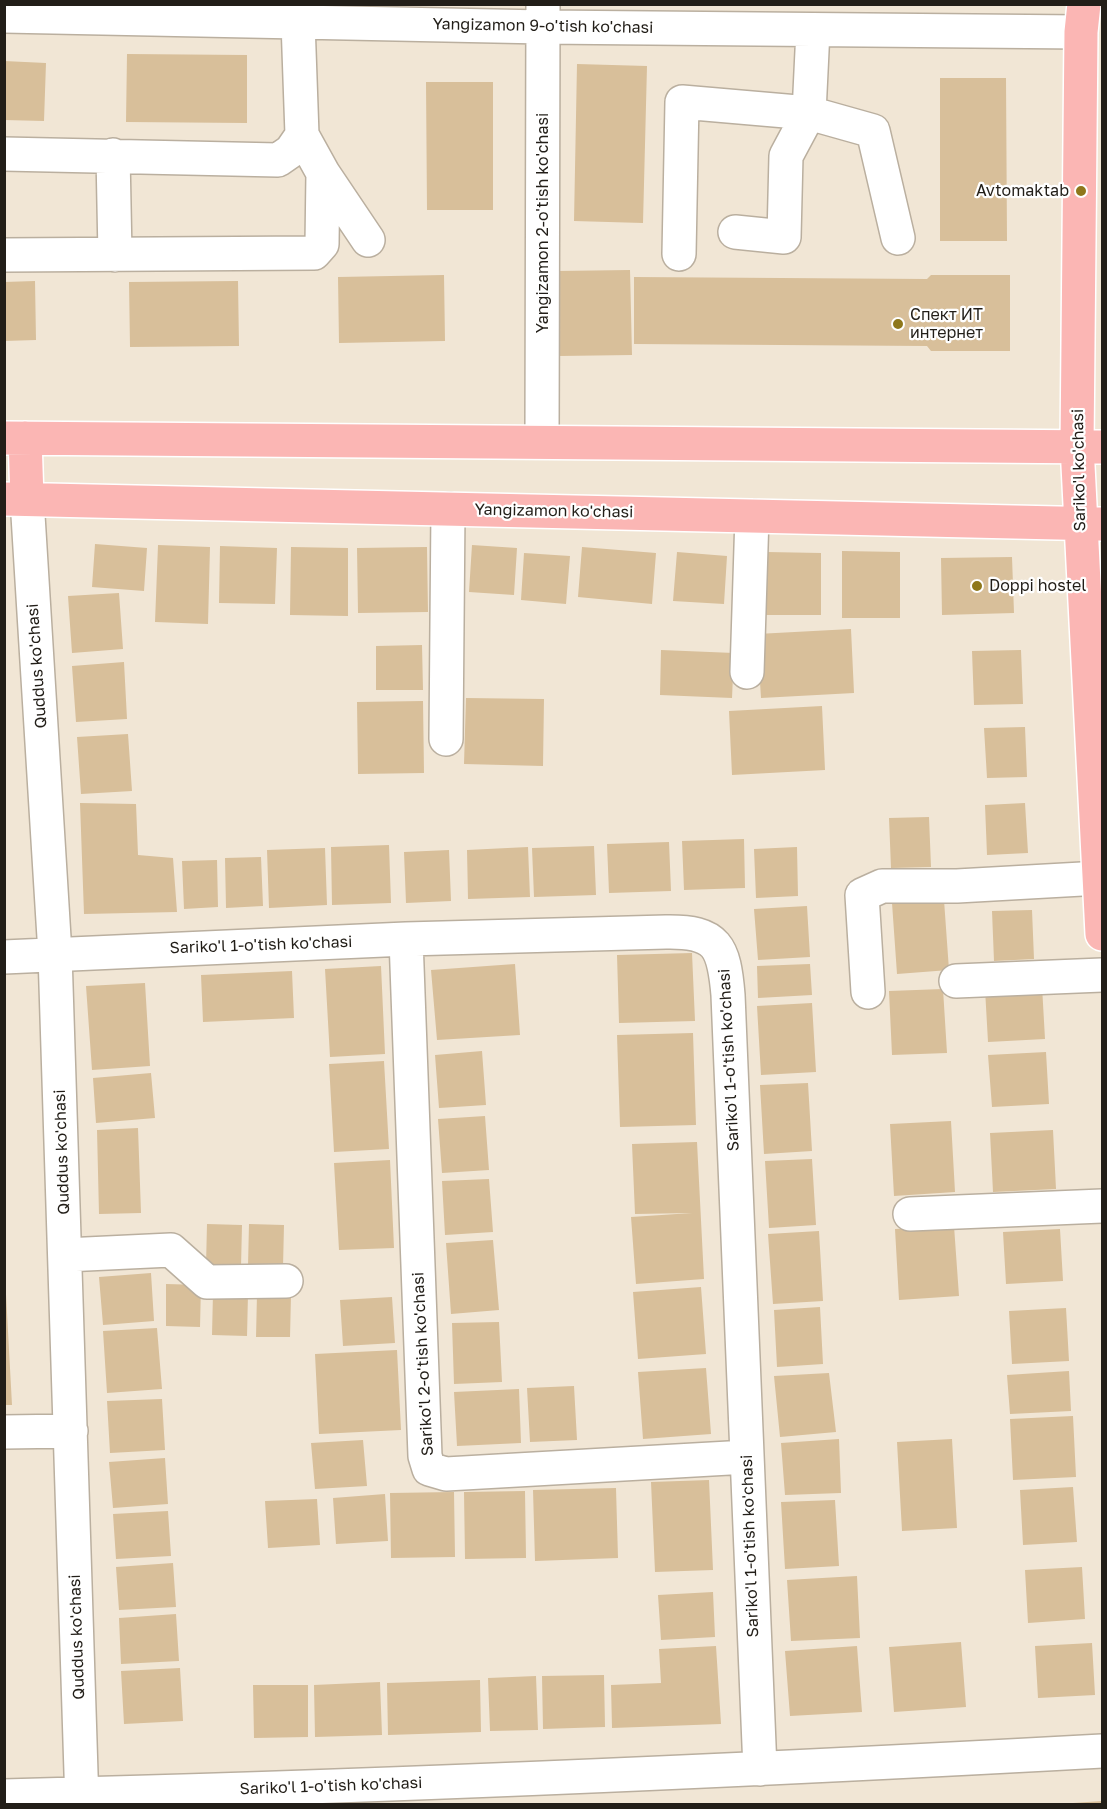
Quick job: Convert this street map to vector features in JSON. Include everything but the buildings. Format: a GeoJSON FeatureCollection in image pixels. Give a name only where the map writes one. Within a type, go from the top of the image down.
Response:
{"type":"FeatureCollection","features":[{"type":"Feature","properties":{"kind":"main road","name":"Sariko'l ko'chasi"},"geometry":{"type":"LineString","coordinates":[[1083,18],[1091,524],[1102,934]]}},
{"type":"Feature","properties":{"kind":"main road"},"geometry":{"type":"LineString","coordinates":[[16,499],[15,438],[1090,446]]}},
{"type":"Feature","properties":{"kind":"main road","name":"Yangizamon ko'chasi"},"geometry":{"type":"LineString","coordinates":[[16,499],[1091,524]]}},
{"type":"Feature","properties":{"kind":"street","name":"Yangizamon 9-o'tish ko'chasi"},"geometry":{"type":"LineString","coordinates":[[4,16],[298,22],[543,16],[813,30],[1083,18]]}},
{"type":"Feature","properties":{"kind":"street","name":"Yangizamon 2-o'tish ko'chasi"},"geometry":{"type":"LineString","coordinates":[[542,441],[543,16]]}},
{"type":"Feature","properties":{"kind":"street"},"geometry":{"type":"LineString","coordinates":[[298,22],[302,135],[323,172],[368,240]]}},
{"type":"Feature","properties":{"kind":"street"},"geometry":{"type":"LineString","coordinates":[[735,232],[784,237],[786,156],[809,113],[813,30]]}},
{"type":"Feature","properties":{"kind":"street"},"geometry":{"type":"LineString","coordinates":[[679,254],[682,102],[809,113],[873,130],[898,238]]}},
{"type":"Feature","properties":{"kind":"street"},"geometry":{"type":"LineString","coordinates":[[4,154],[278,160],[291,151],[302,135]]}},
{"type":"Feature","properties":{"kind":"street"},"geometry":{"type":"LineString","coordinates":[[113,155],[115,255]]}},
{"type":"Feature","properties":{"kind":"street"},"geometry":{"type":"LineString","coordinates":[[4,255],[314,254],[322,244],[323,172]]}},
{"type":"Feature","properties":{"kind":"street","name":"Quddus ko'chasi"},"geometry":{"type":"LineString","coordinates":[[16,499],[55,954],[82,1799]]}},
{"type":"Feature","properties":{"kind":"street"},"geometry":{"type":"LineString","coordinates":[[446,740],[448,509]]}},
{"type":"Feature","properties":{"kind":"street"},"geometry":{"type":"LineString","coordinates":[[747,672],[752,516]]}},
{"type":"Feature","properties":{"kind":"street"},"geometry":{"type":"LineString","coordinates":[[868,992],[862,895],[882,886],[957,886],[1100,878]]}},
{"type":"Feature","properties":{"kind":"street","name":"Sariko'l 1-o'tish ko'chasi"},"geometry":{"type":"LineString","coordinates":[[4,957],[406,939],[689,932],[701,934],[720,952],[726,966],[728,995],[760,1770]]}},
{"type":"Feature","properties":{"kind":"street","name":"Sariko'l 2-o'tish ko'chasi"},"geometry":{"type":"LineString","coordinates":[[406,939],[425,1456],[429,1469],[446,1474],[747,1457]]}},
{"type":"Feature","properties":{"kind":"street"},"geometry":{"type":"LineString","coordinates":[[956,981],[1102,975]]}},
{"type":"Feature","properties":{"kind":"street"},"geometry":{"type":"LineString","coordinates":[[910,1214],[1102,1206]]}},
{"type":"Feature","properties":{"kind":"street"},"geometry":{"type":"LineString","coordinates":[[65,1255],[171,1250],[207,1282],[286,1281]]}},
{"type":"Feature","properties":{"kind":"street"},"geometry":{"type":"LineString","coordinates":[[4,1432],[71,1431]]}},
{"type":"Feature","properties":{"kind":"street","name":"Sariko'l 1-o'tish ko'chasi"},"geometry":{"type":"LineString","coordinates":[[4,1796],[82,1799],[413,1794],[760,1770],[1102,1751]]}},
{"type":"Feature","properties":{"kind":"place","name":"Avtomaktab"},"geometry":{"type":"Point","coordinates":[1081,191]}},
{"type":"Feature","properties":{"kind":"place","name":"Спект ИТ интернет"},"geometry":{"type":"Point","coordinates":[898,324]}},
{"type":"Feature","properties":{"kind":"place","name":"Doppi hostel"},"geometry":{"type":"Point","coordinates":[977,586]}}]}
